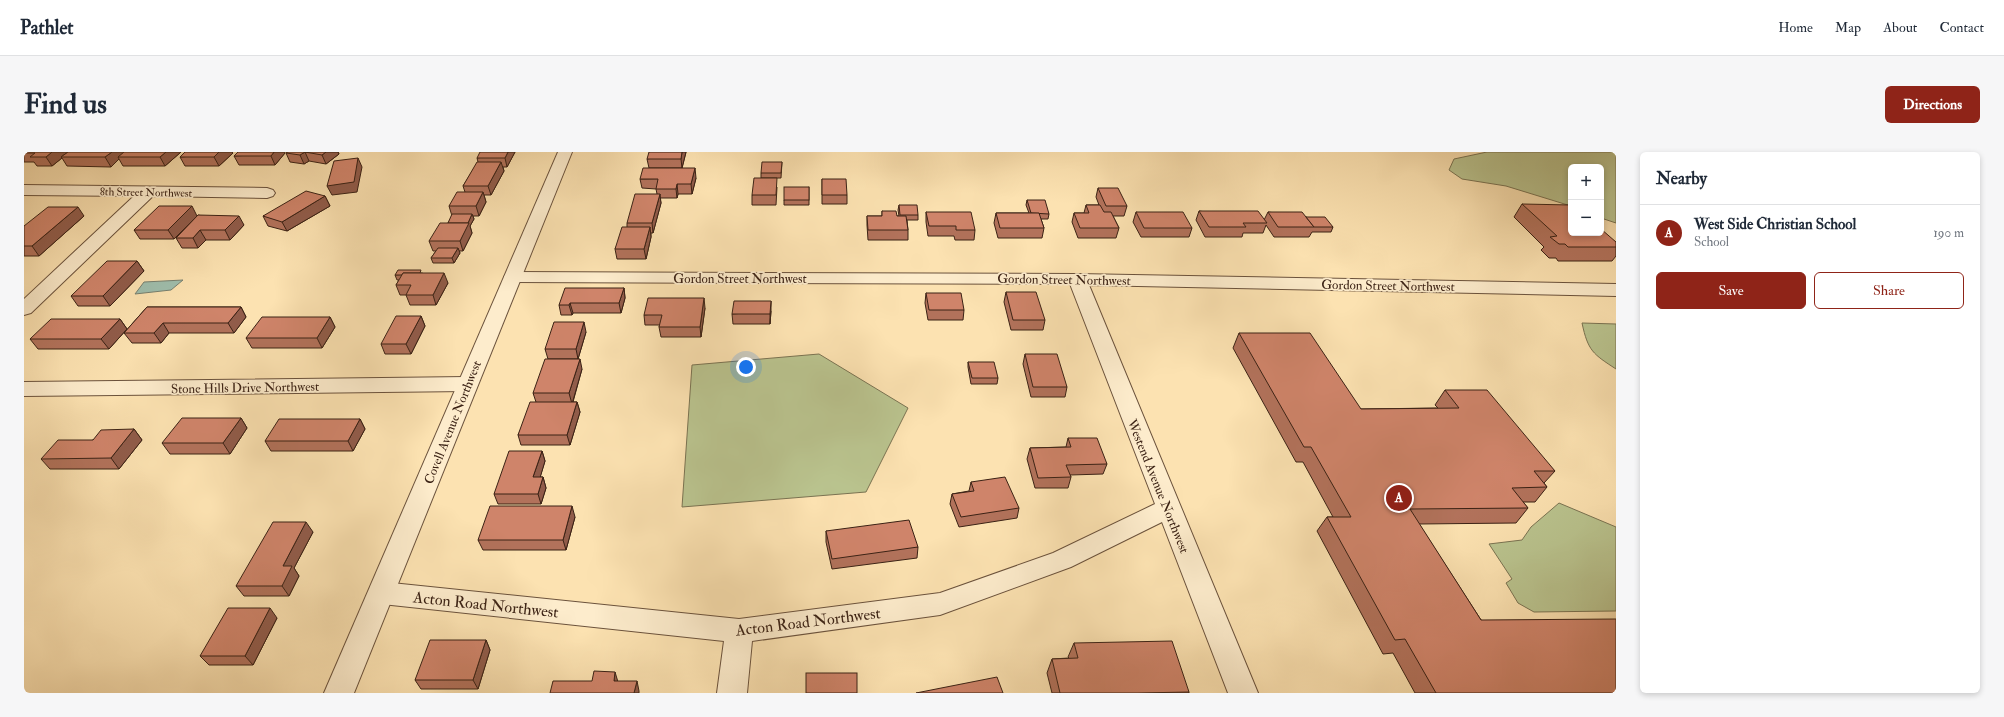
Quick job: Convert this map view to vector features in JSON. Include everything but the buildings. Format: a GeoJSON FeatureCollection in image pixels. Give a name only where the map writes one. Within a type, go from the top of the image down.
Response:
{"type":"FeatureCollection","features":[{"type":"Feature","properties":{"kind":"street","name":"Covell Avenue Northwest"},"geometry":{"type":"LineString","coordinates":[[339,693],[565,152]]}},
{"type":"Feature","properties":{"kind":"street","name":"8th Street Northwest"},"geometry":{"type":"LineString","coordinates":[[24,190],[267,193]]}},
{"type":"Feature","properties":{"kind":"street"},"geometry":{"type":"LineString","coordinates":[[24,309],[148,192]]}},
{"type":"Feature","properties":{"kind":"street","name":"Gordon Street Northwest"},"geometry":{"type":"LineString","coordinates":[[513,277],[1077,279],[1616,290]]}},
{"type":"Feature","properties":{"kind":"street","name":"Westend Avenue Northwest"},"geometry":{"type":"LineString","coordinates":[[1077,279],[1243,693]]}},
{"type":"Feature","properties":{"kind":"street","name":"Stone Hills Drive Northwest"},"geometry":{"type":"LineString","coordinates":[[24,389],[467,384]]}},
{"type":"Feature","properties":{"kind":"street","name":"Acton Road Northwest"},"geometry":{"type":"LineString","coordinates":[[382,593],[739,631],[940,604],[1062,560],[1168,508]]}},
{"type":"Feature","properties":{"kind":"street"},"geometry":{"type":"LineString","coordinates":[[732,693],[739,631]]}},
{"type":"Feature","properties":{"kind":"green space"},"geometry":{"type":"Polygon","coordinates":[[[1487,152],[1616,152],[1616,223],[1604,219],[1604,164],[1568,164],[1568,205],[1506,186],[1462,179],[1449,170],[1454,159],[1487,152]]]}},
{"type":"Feature","properties":{"kind":"green space"},"geometry":{"type":"Polygon","coordinates":[[[1582,323],[1616,324],[1616,369],[1597,355],[1589,346],[1582,323]]]}},
{"type":"Feature","properties":{"kind":"green space"},"geometry":{"type":"Polygon","coordinates":[[[819,354],[908,408],[866,492],[682,507],[692,365],[819,354]]]}},
{"type":"Feature","properties":{"kind":"green space"},"geometry":{"type":"Polygon","coordinates":[[[1559,503],[1616,527],[1616,611],[1534,612],[1518,603],[1506,583],[1512,579],[1489,544],[1522,540],[1531,527],[1559,503]]]}},
{"type":"Feature","properties":{"kind":"shaded area"},"geometry":{"type":"Polygon","coordinates":[[[183,280],[171,290],[135,294],[144,282],[183,280]]]}},
{"type":"Feature","properties":{"kind":"place","name":"West Side Christian School"},"geometry":{"type":"Point","coordinates":[1399,498]}}]}
